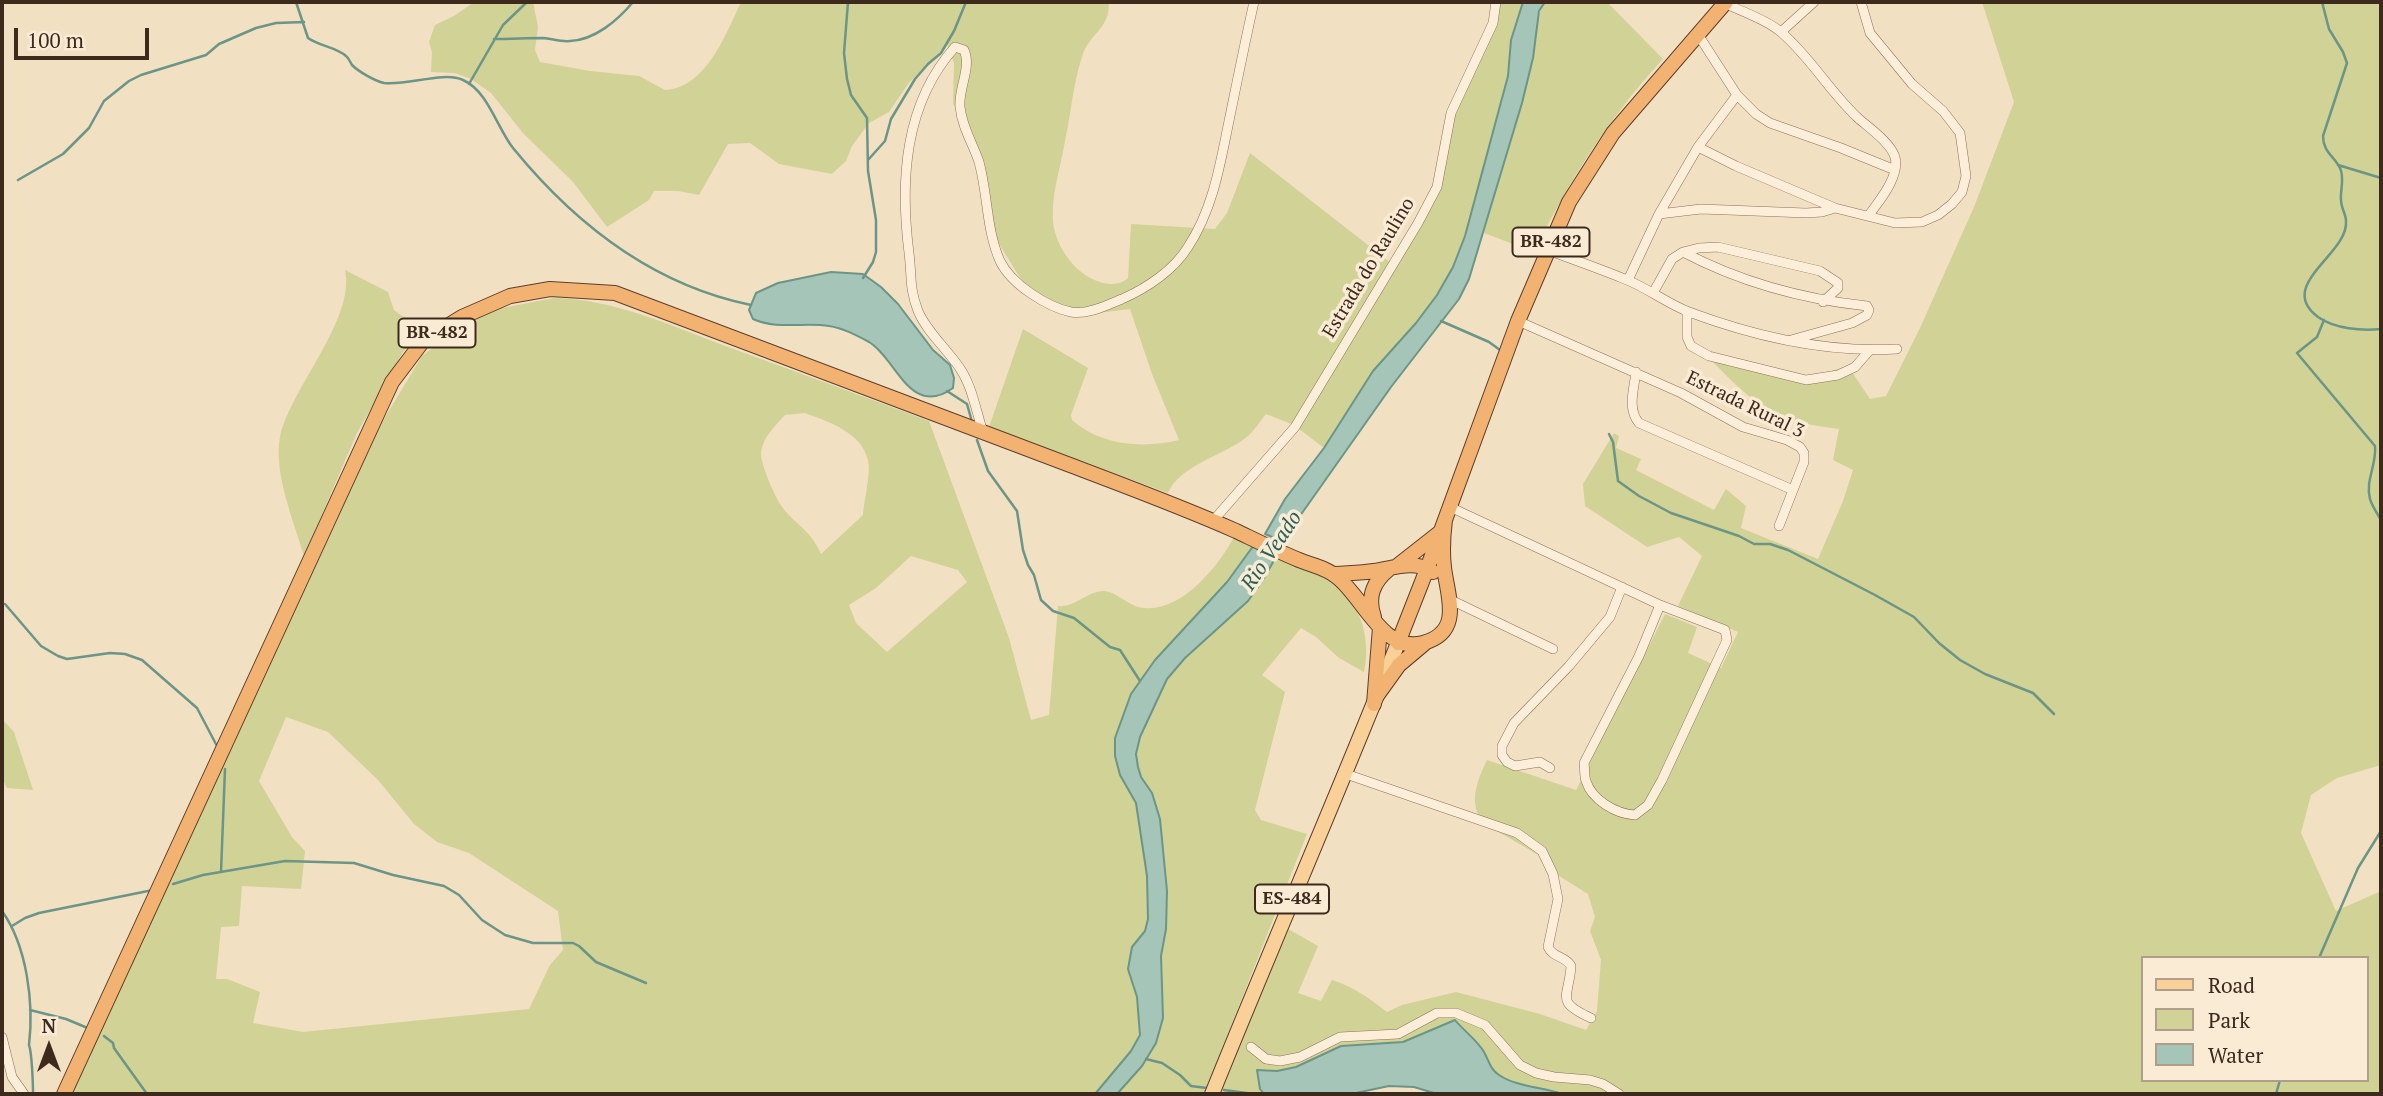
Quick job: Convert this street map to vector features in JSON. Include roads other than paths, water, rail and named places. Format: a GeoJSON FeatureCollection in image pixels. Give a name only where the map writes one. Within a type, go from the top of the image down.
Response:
{"type":"FeatureCollection","features":[{"type":"Feature","properties":{"kind":"highway","name":"BR-482"},"geometry":{"type":"LineString","coordinates":[[1425,643],[1437,636],[1446,626],[1451,614],[1451,598],[1445,579],[1443,556],[1445,520],[1518,321],[1569,202],[1613,133],[1725,3]]}},
{"type":"Feature","properties":{"kind":"highway","name":"BR-482"},"geometry":{"type":"LineString","coordinates":[[64,1094],[392,382],[423,341],[462,317],[510,296],[550,289],[615,293],[1069,465],[1335,574],[1354,592],[1384,634],[1398,643]]}},
{"type":"Feature","properties":{"kind":"highway"},"geometry":{"type":"LineString","coordinates":[[1375,701],[1378,624],[1370,606],[1371,594],[1377,579],[1445,520]]}},
{"type":"Feature","properties":{"kind":"highway","name":"ES-484"},"geometry":{"type":"LineString","coordinates":[[1398,643],[1445,520]]}},
{"type":"Feature","properties":{"kind":"highway","name":"BR-482"},"geometry":{"type":"LineString","coordinates":[[1335,574],[1416,565],[1427,569]]}},
{"type":"Feature","properties":{"kind":"highway"},"geometry":{"type":"LineString","coordinates":[[1427,569],[1442,582],[1451,598]]}},
{"type":"Feature","properties":{"kind":"highway"},"geometry":{"type":"LineString","coordinates":[[1398,643],[1425,643]]}},
{"type":"Feature","properties":{"kind":"highway"},"geometry":{"type":"LineString","coordinates":[[1375,701],[1399,665],[1425,643]]}},
{"type":"Feature","properties":{"kind":"main road","name":"ES-484"},"geometry":{"type":"LineString","coordinates":[[1212,1094],[1398,643]]}},
{"type":"Feature","properties":{"kind":"street"},"geometry":{"type":"LineString","coordinates":[[983,434],[961,369],[926,325],[911,291],[910,258],[904,217],[906,168],[914,120],[927,86],[940,64],[955,47],[960,47],[967,57],[960,92],[960,108],[966,132],[979,162],[988,220],[1001,263],[1024,289],[1058,309],[1077,313],[1101,308],[1135,293],[1163,275],[1188,249],[1216,184],[1254,2]]}},
{"type":"Feature","properties":{"kind":"street","name":"Estrada do Raulino"},"geometry":{"type":"LineString","coordinates":[[1212,522],[1294,426],[1418,223],[1437,187],[1451,113],[1493,23],[1496,2]]}},
{"type":"Feature","properties":{"kind":"street"},"geometry":{"type":"LineString","coordinates":[[1781,32],[1814,2]]}},
{"type":"Feature","properties":{"kind":"street"},"geometry":{"type":"LineString","coordinates":[[1698,147],[1835,208],[1895,223],[1922,222],[1938,215],[1952,204],[1962,191],[1966,176],[1960,133],[1943,111],[1912,84],[1870,33],[1861,2]]}},
{"type":"Feature","properties":{"kind":"street"},"geometry":{"type":"LineString","coordinates":[[1725,3],[1781,32],[1812,64],[1843,105],[1889,148],[1895,158],[1895,170],[1886,191],[1869,215]]}},
{"type":"Feature","properties":{"kind":"street"},"geometry":{"type":"LineString","coordinates":[[1697,33],[1737,95],[1756,114],[1770,123],[1895,170]]}},
{"type":"Feature","properties":{"kind":"street"},"geometry":{"type":"LineString","coordinates":[[1628,280],[1659,214],[1698,147],[1737,95]]}},
{"type":"Feature","properties":{"kind":"street"},"geometry":{"type":"LineString","coordinates":[[1659,214],[1701,209],[1806,213],[1835,208]]}},
{"type":"Feature","properties":{"kind":"street"},"geometry":{"type":"LineString","coordinates":[[1653,293],[1672,259],[1683,252],[1718,247],[1820,271],[1838,283],[1838,288],[1823,302]]}},
{"type":"Feature","properties":{"kind":"street"},"geometry":{"type":"LineString","coordinates":[[1548,250],[1628,280],[1687,311],[1786,341],[1819,348],[1868,351],[1897,349]]}},
{"type":"Feature","properties":{"kind":"street"},"geometry":{"type":"LineString","coordinates":[[1683,252],[1748,282],[1823,302],[1867,306],[1869,310],[1867,315],[1852,323],[1786,341]]}},
{"type":"Feature","properties":{"kind":"street"},"geometry":{"type":"LineString","coordinates":[[1687,311],[1687,337],[1691,346],[1709,356],[1806,380],[1838,375],[1855,367],[1868,351]]}},
{"type":"Feature","properties":{"kind":"street","name":"Estrada Rural 3"},"geometry":{"type":"LineString","coordinates":[[1518,321],[1681,393],[1743,427],[1787,440],[1800,447],[1804,453],[1804,462],[1779,526]]}},
{"type":"Feature","properties":{"kind":"street"},"geometry":{"type":"LineString","coordinates":[[1636,372],[1632,409],[1639,423],[1793,490]]}},
{"type":"Feature","properties":{"kind":"street"},"geometry":{"type":"LineString","coordinates":[[1445,520],[1622,587],[1660,605],[1726,630],[1727,640],[1648,805],[1635,815],[1622,814],[1598,798],[1586,781],[1584,764],[1639,656],[1660,605]]}},
{"type":"Feature","properties":{"kind":"street"},"geometry":{"type":"LineString","coordinates":[[1550,768],[1540,762],[1515,766],[1507,762],[1502,755],[1502,746],[1514,723],[1569,666],[1610,617],[1622,587]]}},
{"type":"Feature","properties":{"kind":"street"},"geometry":{"type":"LineString","coordinates":[[1451,598],[1553,649]]}},
{"type":"Feature","properties":{"kind":"street"},"geometry":{"type":"LineString","coordinates":[[1346,774],[1517,833],[1542,851],[1553,874],[1558,899],[1548,947],[1551,953],[1569,961],[1571,965],[1566,1000],[1569,1007],[1591,1018]]}},
{"type":"Feature","properties":{"kind":"street"},"geometry":{"type":"LineString","coordinates":[[1251,1047],[1266,1059],[1280,1061],[1300,1058],[1340,1037],[1398,1034],[1437,1013],[1456,1013],[1485,1025],[1520,1065],[1536,1073],[1590,1080],[1619,1094]]}},
{"type":"Feature","properties":{"kind":"street"},"geometry":{"type":"LineString","coordinates":[[2,1037],[12,1077],[24,1094]]}},
{"type":"Feature","properties":{"kind":"water"},"geometry":{"type":"Polygon","coordinates":[[[1523,2],[1545,2],[1539,11],[1533,58],[1522,103],[1469,279],[1459,299],[1391,387],[1284,542],[1265,534],[1285,499],[1324,448],[1373,371],[1416,323],[1453,267],[1465,236],[1508,76],[1511,40],[1523,2]]]}},
{"type":"Feature","properties":{"kind":"water"},"geometry":{"type":"Polygon","coordinates":[[[831,272],[863,274],[881,287],[898,304],[933,350],[950,365],[954,378],[953,388],[938,396],[926,396],[915,391],[905,383],[879,350],[844,330],[820,325],[771,324],[753,319],[749,310],[756,293],[778,283],[831,272]]]}},
{"type":"Feature","properties":{"kind":"water"},"geometry":{"type":"Polygon","coordinates":[[[1254,545],[1277,555],[1263,580],[1248,601],[1185,658],[1167,679],[1140,737],[1136,754],[1138,767],[1152,793],[1160,819],[1167,891],[1166,929],[1161,956],[1163,1018],[1156,1043],[1142,1066],[1117,1094],[1095,1094],[1131,1051],[1140,1035],[1137,997],[1128,969],[1132,947],[1145,931],[1148,919],[1147,876],[1136,803],[1120,775],[1115,756],[1115,738],[1131,694],[1155,660],[1227,582],[1254,545]]]}},
{"type":"Feature","properties":{"kind":"water"},"geometry":{"type":"Polygon","coordinates":[[[1455,1020],[1481,1048],[1499,1075],[1514,1082],[1562,1094],[1437,1094],[1414,1087],[1389,1086],[1351,1094],[1264,1094],[1260,1089],[1257,1070],[1277,1071],[1296,1067],[1341,1046],[1403,1042],[1455,1020]]]}},
{"type":"Feature","properties":{"kind":"waterway"},"geometry":{"type":"LineString","coordinates":[[296,2],[308,38],[342,53],[355,68],[372,78],[393,83],[445,77],[463,80],[472,85],[486,101],[513,148],[537,176],[590,226],[649,267],[681,283],[715,296],[751,305]]}},
{"type":"Feature","properties":{"kind":"waterway"},"geometry":{"type":"LineString","coordinates":[[469,84],[503,25],[527,2]]}},
{"type":"Feature","properties":{"kind":"waterway"},"geometry":{"type":"LineString","coordinates":[[494,39],[579,40],[605,28],[633,2]]}},
{"type":"Feature","properties":{"kind":"waterway"},"geometry":{"type":"LineString","coordinates":[[848,2],[844,53],[847,79],[851,95],[867,118],[868,171],[876,220],[876,252],[863,278]]}},
{"type":"Feature","properties":{"kind":"waterway"},"geometry":{"type":"LineString","coordinates":[[868,160],[885,141],[891,119],[915,79],[941,53],[966,2]]}},
{"type":"Feature","properties":{"kind":"waterway"},"geometry":{"type":"LineString","coordinates":[[2322,2],[2329,29],[2347,63],[2323,136],[2327,150],[2341,172],[2341,203],[2346,221],[2344,233],[2337,245],[2309,281],[2305,293],[2307,305],[2318,317],[2332,324],[2366,330],[2381,329]]}},
{"type":"Feature","properties":{"kind":"waterway"},"geometry":{"type":"LineString","coordinates":[[18,180],[63,154],[89,128],[104,101],[129,81],[206,55],[219,44],[256,28],[276,23],[304,22]]}},
{"type":"Feature","properties":{"kind":"waterway"},"geometry":{"type":"LineString","coordinates":[[2338,165],[2381,178]]}},
{"type":"Feature","properties":{"kind":"waterway"},"geometry":{"type":"LineString","coordinates":[[2324,320],[2317,337],[2297,353],[2375,446],[2369,492],[2381,520]]}},
{"type":"Feature","properties":{"kind":"waterway"},"geometry":{"type":"LineString","coordinates":[[1441,321],[1489,342],[1500,350]]}},
{"type":"Feature","properties":{"kind":"waterway"},"geometry":{"type":"LineString","coordinates":[[947,391],[967,404],[972,422]]}},
{"type":"Feature","properties":{"kind":"waterway"},"geometry":{"type":"LineString","coordinates":[[1609,434],[1613,442],[1618,481],[1639,496],[1671,513],[1739,536],[1754,544],[1770,544],[1788,550],[1875,595],[1914,617],[1960,660],[1985,674],[2033,693],[2054,714]]}},
{"type":"Feature","properties":{"kind":"waterway"},"geometry":{"type":"LineString","coordinates":[[977,440],[988,471],[1017,511],[1023,550],[1041,600],[1053,611],[1074,618],[1110,647],[1120,650],[1140,681]]}},
{"type":"Feature","properties":{"kind":"waterway"},"geometry":{"type":"LineString","coordinates":[[5,604],[41,646],[58,656],[67,659],[110,653],[125,654],[142,660],[197,708],[218,748]]}},
{"type":"Feature","properties":{"kind":"waterway"},"geometry":{"type":"LineString","coordinates":[[221,872],[225,769]]}},
{"type":"Feature","properties":{"kind":"waterway"},"geometry":{"type":"LineString","coordinates":[[2320,956],[2358,868],[2381,831]]}},
{"type":"Feature","properties":{"kind":"waterway"},"geometry":{"type":"LineString","coordinates":[[173,884],[203,875],[285,861],[354,863],[444,886],[459,895],[482,920],[505,935],[533,943],[573,943],[596,962],[646,983]]}},
{"type":"Feature","properties":{"kind":"waterway"},"geometry":{"type":"LineString","coordinates":[[12,926],[39,913],[153,890]]}},
{"type":"Feature","properties":{"kind":"waterway"},"geometry":{"type":"LineString","coordinates":[[2,911],[11,925],[27,975],[33,1094]]}},
{"type":"Feature","properties":{"kind":"waterway"},"geometry":{"type":"LineString","coordinates":[[30,1010],[66,1019],[90,1029]]}},
{"type":"Feature","properties":{"kind":"waterway"},"geometry":{"type":"LineString","coordinates":[[104,1036],[113,1043],[147,1094]]}},
{"type":"Feature","properties":{"kind":"waterway"},"geometry":{"type":"LineString","coordinates":[[1146,1059],[1162,1063],[1191,1086],[1207,1088]]}},
{"type":"Feature","properties":{"kind":"waterway"},"geometry":{"type":"LineString","coordinates":[[2276,1094],[2279,1082]]}},
{"type":"Feature","properties":{"kind":"waterway"},"geometry":{"type":"LineString","coordinates":[[1224,1090],[1254,1094]]}},
{"type":"Feature","properties":{"kind":"water label","name":"Rio Veado"},"geometry":{"type":"Point","coordinates":[1272,551]}}]}
